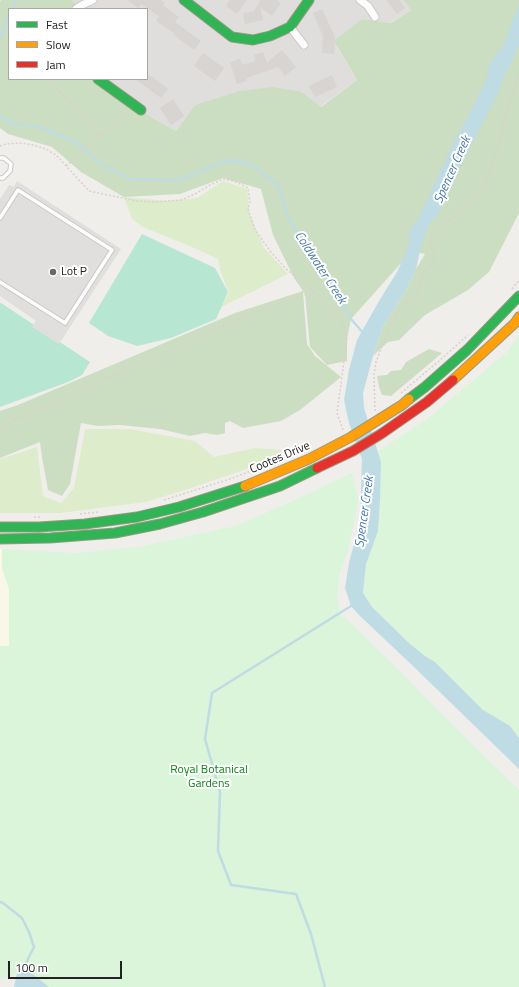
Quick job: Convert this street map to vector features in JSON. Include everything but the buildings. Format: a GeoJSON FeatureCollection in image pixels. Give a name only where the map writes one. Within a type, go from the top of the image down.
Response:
{"type":"FeatureCollection","features":[{"type":"Feature","properties":{"kind":"main road"},"geometry":{"type":"LineString","coordinates":[[184,0],[232,37],[253,40],[270,36],[290,27],[309,0]]}},
{"type":"Feature","properties":{"kind":"main road"},"geometry":{"type":"LineString","coordinates":[[99,80],[137,108]]}},
{"type":"Feature","properties":{"kind":"main road","name":"Cootes Drive"},"geometry":{"type":"LineString","coordinates":[[0,527],[39,527],[86,524],[137,517],[179,507],[242,487],[309,459],[348,433],[402,405],[425,387],[466,350],[519,296]]}},
{"type":"Feature","properties":{"kind":"main road","name":"Cootes Drive"},"geometry":{"type":"LineString","coordinates":[[0,539],[50,538],[115,533],[160,524],[203,512],[280,486],[353,451],[427,402],[458,376],[515,323],[519,317]]}},
{"type":"Feature","properties":{"kind":"street"},"geometry":{"type":"LineString","coordinates":[[78,8],[93,0]]}},
{"type":"Feature","properties":{"kind":"street"},"geometry":{"type":"LineString","coordinates":[[360,0],[368,6],[375,17]]}},
{"type":"Feature","properties":{"kind":"street"},"geometry":{"type":"LineString","coordinates":[[290,27],[304,45]]}},
{"type":"Feature","properties":{"kind":"lane"},"geometry":{"type":"LineString","coordinates":[[0,158],[4,158],[11,164],[10,171],[3,178],[0,178]]}},
{"type":"Feature","properties":{"kind":"lane"},"geometry":{"type":"LineString","coordinates":[[0,218],[18,190],[112,250],[65,323],[0,282]]}},
{"type":"Feature","properties":{"kind":"path"},"geometry":{"type":"LineString","coordinates":[[377,417],[374,374],[376,362],[384,341],[399,311],[405,304],[416,296],[420,289],[421,278],[433,262],[434,256],[430,239],[433,233],[458,214],[473,199],[486,180],[495,156],[519,75]]}},
{"type":"Feature","properties":{"kind":"path"},"geometry":{"type":"LineString","coordinates":[[50,80],[99,137]]}},
{"type":"Feature","properties":{"kind":"path"},"geometry":{"type":"LineString","coordinates":[[66,166],[99,137],[137,108]]}},
{"type":"Feature","properties":{"kind":"path"},"geometry":{"type":"LineString","coordinates":[[0,146],[21,143],[46,149],[56,155],[89,191],[136,201],[156,202],[181,200],[223,180],[233,181],[248,188],[250,203],[248,209],[255,230],[285,268],[315,292],[343,323],[347,339],[337,412],[348,433]]}},
{"type":"Feature","properties":{"kind":"path"},"geometry":{"type":"LineString","coordinates":[[510,292],[519,280]]}},
{"type":"Feature","properties":{"kind":"path"},"geometry":{"type":"LineString","coordinates":[[0,427],[229,323],[294,298],[315,292]]}},
{"type":"Feature","properties":{"kind":"path"},"geometry":{"type":"LineString","coordinates":[[397,396],[473,330]]}},
{"type":"Feature","properties":{"kind":"path"},"geometry":{"type":"LineString","coordinates":[[159,502],[230,479],[289,457]]}},
{"type":"Feature","properties":{"kind":"path"},"geometry":{"type":"LineString","coordinates":[[77,515],[100,512]]}},
{"type":"Feature","properties":{"kind":"path"},"geometry":{"type":"LineString","coordinates":[[31,517],[47,517]]}},
{"type":"Feature","properties":{"kind":"shaded area"},"geometry":{"type":"Polygon","coordinates":[[[71,0],[403,0],[411,10],[390,23],[362,19],[337,47],[357,80],[320,107],[302,92],[195,105],[176,131],[151,117],[102,80],[148,80],[148,8],[80,7],[71,0]]]}},
{"type":"Feature","properties":{"kind":"shaded area","name":"Lot P"},"geometry":{"type":"Polygon","coordinates":[[[17,181],[121,249],[59,344],[32,327],[36,321],[0,296],[0,199],[9,185],[14,187],[17,181]]]}},
{"type":"Feature","properties":{"kind":"shaded area"},"geometry":{"type":"Polygon","coordinates":[[[0,549],[2,549],[2,568],[9,589],[9,646],[0,646],[0,549]]]}},
{"type":"Feature","properties":{"kind":"green space"},"geometry":{"type":"Polygon","coordinates":[[[1,0],[71,0],[80,7],[8,8],[8,80],[102,80],[151,117],[176,131],[195,105],[240,91],[273,87],[302,92],[321,107],[357,80],[334,41],[362,19],[391,23],[411,10],[403,0],[519,0],[519,213],[489,272],[468,290],[425,315],[399,340],[388,342],[373,356],[383,327],[408,287],[425,254],[412,251],[351,319],[347,339],[347,361],[327,365],[310,347],[305,294],[303,292],[307,344],[315,356],[341,377],[300,410],[281,421],[243,428],[230,421],[225,423],[225,433],[217,435],[205,433],[190,436],[160,429],[120,425],[98,426],[81,423],[70,484],[62,496],[48,490],[40,442],[0,458],[0,411],[18,405],[235,313],[303,291],[294,278],[273,235],[261,189],[223,178],[180,194],[124,197],[81,172],[52,147],[8,134],[0,128],[1,0]]]}},
{"type":"Feature","properties":{"kind":"green space"},"geometry":{"type":"Polygon","coordinates":[[[223,181],[247,189],[250,215],[264,248],[288,274],[221,307],[229,293],[221,273],[218,259],[143,227],[132,219],[124,197],[169,201],[197,198],[223,181]]]}},
{"type":"Feature","properties":{"kind":"green space"},"geometry":{"type":"Polygon","coordinates":[[[142,234],[215,268],[228,292],[216,319],[171,338],[137,346],[108,336],[89,323],[142,234]]]}},
{"type":"Feature","properties":{"kind":"green space"},"geometry":{"type":"Polygon","coordinates":[[[0,303],[90,362],[82,375],[68,382],[0,407],[0,303]]]}},
{"type":"Feature","properties":{"kind":"green space"},"geometry":{"type":"Polygon","coordinates":[[[519,336],[519,738],[510,726],[483,710],[435,662],[410,644],[372,607],[363,593],[366,564],[378,531],[381,462],[377,452],[427,419],[507,352],[519,336]]]}},
{"type":"Feature","properties":{"kind":"green space"},"geometry":{"type":"Polygon","coordinates":[[[429,349],[442,353],[391,396],[382,395],[377,376],[387,375],[391,371],[401,370],[406,362],[429,349]]]}},
{"type":"Feature","properties":{"kind":"green space"},"geometry":{"type":"Polygon","coordinates":[[[85,429],[130,429],[195,441],[214,457],[255,448],[283,450],[282,457],[145,502],[61,513],[0,513],[0,459],[37,447],[43,496],[61,503],[74,488],[85,429]]]}},
{"type":"Feature","properties":{"kind":"green space","name":"Royal Botanical Gardens"},"geometry":{"type":"Polygon","coordinates":[[[352,473],[358,499],[348,550],[339,575],[337,599],[340,613],[519,790],[519,987],[46,987],[22,972],[0,980],[0,646],[9,646],[9,589],[2,568],[2,549],[78,553],[143,546],[235,526],[352,473]]]}},
{"type":"Feature","properties":{"kind":"water","name":"Spencer Creek"},"geometry":{"type":"Polygon","coordinates":[[[519,4],[519,45],[497,95],[455,177],[438,215],[428,225],[416,269],[408,287],[383,327],[363,393],[364,408],[381,462],[378,531],[366,564],[363,593],[372,607],[410,644],[435,662],[483,710],[510,726],[519,738],[519,769],[351,606],[345,588],[349,563],[360,521],[362,459],[349,423],[344,400],[349,370],[357,340],[397,272],[408,248],[410,229],[418,220],[455,139],[466,121],[487,77],[489,64],[504,44],[519,4]]]}},
{"type":"Feature","properties":{"kind":"water"},"geometry":{"type":"Polygon","coordinates":[[[19,964],[24,967],[49,987],[14,987],[19,964]]]}},
{"type":"Feature","properties":{"kind":"waterway","name":"Coldwater Creek"},"geometry":{"type":"LineString","coordinates":[[12,8],[16,0]]}},
{"type":"Feature","properties":{"kind":"waterway","name":"Coldwater Creek"},"geometry":{"type":"LineString","coordinates":[[0,37],[8,18]]}},
{"type":"Feature","properties":{"kind":"waterway","name":"Coldwater Creek"},"geometry":{"type":"LineString","coordinates":[[0,115],[5,120],[14,124],[40,127],[76,142],[101,164],[130,179],[178,180],[229,160],[251,164]]}},
{"type":"Feature","properties":{"kind":"waterway","name":"Coldwater Creek"},"geometry":{"type":"LineString","coordinates":[[251,164],[278,185],[288,217],[304,247],[334,286],[351,319],[364,334]]}},
{"type":"Feature","properties":{"kind":"waterway"},"geometry":{"type":"LineString","coordinates":[[325,987],[311,934],[296,894],[231,885],[218,851],[220,792],[205,739],[212,693],[351,606]]}},
{"type":"Feature","properties":{"kind":"waterway"},"geometry":{"type":"LineString","coordinates":[[0,902],[22,918],[29,932],[34,947],[24,967]]}},
{"type":"Feature","properties":{"kind":"traffic: fast"},"geometry":{"type":"LineString","coordinates":[[184,0],[232,37],[253,40],[270,36],[290,27],[309,0]]}},
{"type":"Feature","properties":{"kind":"traffic: fast"},"geometry":{"type":"LineString","coordinates":[[99,80],[141,110]]}},
{"type":"Feature","properties":{"kind":"traffic: fast"},"geometry":{"type":"LineString","coordinates":[[409,399],[467,350],[519,296]]}},
{"type":"Feature","properties":{"kind":"traffic: fast"},"geometry":{"type":"LineString","coordinates":[[0,539],[50,538],[115,533],[160,524],[203,512],[280,486],[317,468]]}},
{"type":"Feature","properties":{"kind":"traffic: fast"},"geometry":{"type":"LineString","coordinates":[[0,527],[39,527],[85,524],[137,517],[179,507],[245,486]]}},
{"type":"Feature","properties":{"kind":"traffic: slow"},"geometry":{"type":"LineString","coordinates":[[453,380],[515,323],[519,317]]}},
{"type":"Feature","properties":{"kind":"traffic: slow"},"geometry":{"type":"LineString","coordinates":[[245,486],[309,459],[351,437],[409,399]]}},
{"type":"Feature","properties":{"kind":"traffic: jam"},"geometry":{"type":"LineString","coordinates":[[317,468],[353,451],[381,434],[427,402],[453,380]]}},
{"type":"Feature","properties":{"kind":"place","name":"Lot P"},"geometry":{"type":"Point","coordinates":[53,272]}}]}
